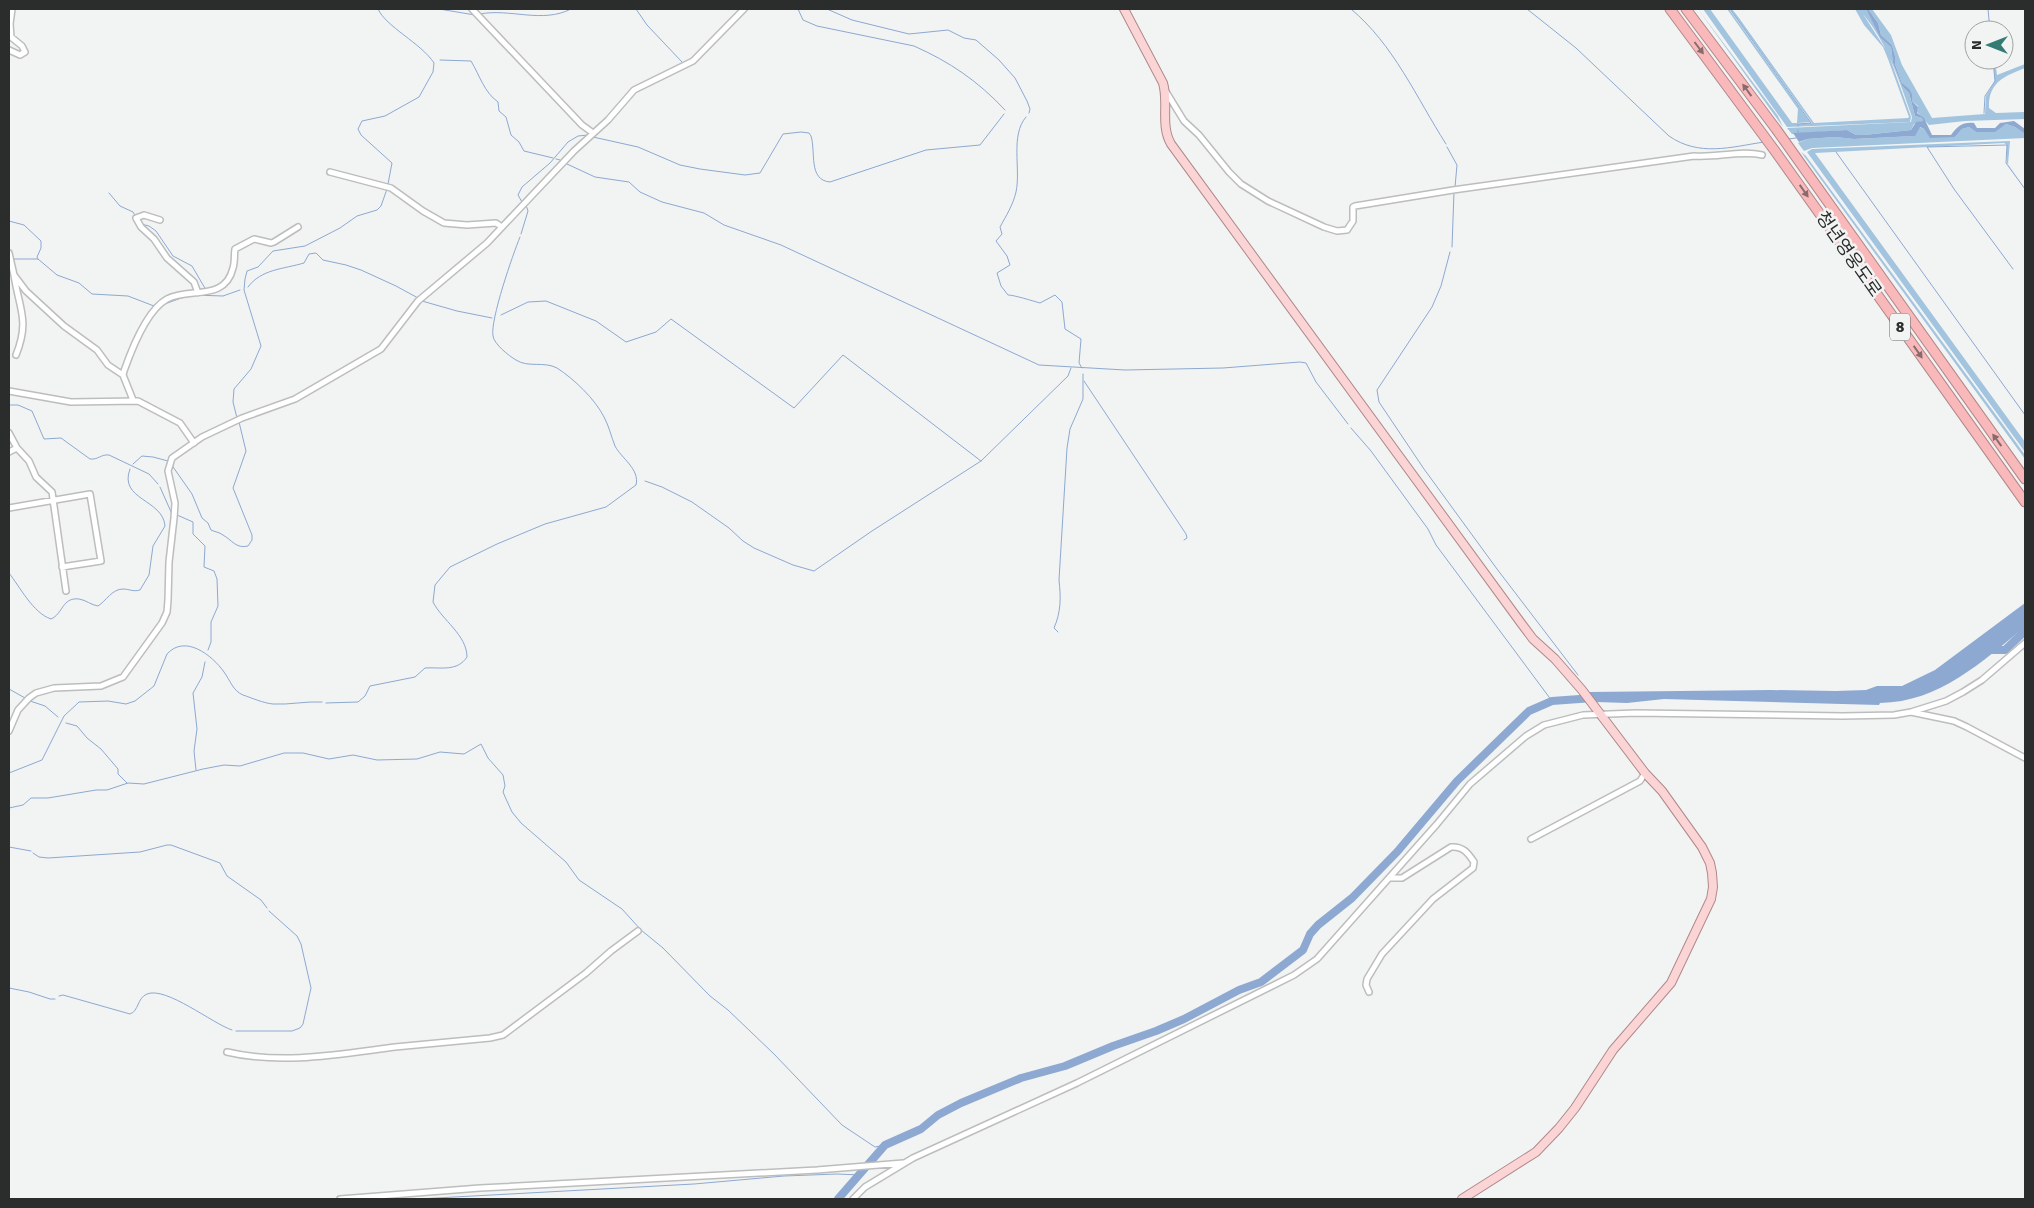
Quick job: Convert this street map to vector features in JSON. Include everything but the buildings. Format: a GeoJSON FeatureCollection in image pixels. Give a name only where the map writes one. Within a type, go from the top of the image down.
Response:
{"type":"FeatureCollection","features":[{"type":"Feature","properties":{"kind":"highway","name":"청년영웅도로"},"geometry":{"type":"LineString","coordinates":[[1670,9],[1760,130],[2025,502]]}},
{"type":"Feature","properties":{"kind":"highway","name":"청년영웅도로"},"geometry":{"type":"LineString","coordinates":[[1686,9],[1791,150],[2025,479]]}},
{"type":"Feature","properties":{"kind":"main road"},"geometry":{"type":"LineString","coordinates":[[1124,9],[1165,90],[1166,129],[1171,144],[1520,623],[1533,639],[1560,664],[1594,705],[1645,773],[1662,791],[1710,863],[1713,880],[1712,892],[1671,983],[1613,1050],[1575,1108],[1536,1152],[1462,1199]]}},
{"type":"Feature","properties":{"kind":"street"},"geometry":{"type":"LineString","coordinates":[[9,50],[20,56],[25,52],[22,46],[11,37],[12,9]]}},
{"type":"Feature","properties":{"kind":"street"},"geometry":{"type":"LineString","coordinates":[[472,9],[582,125],[594,133]]}},
{"type":"Feature","properties":{"kind":"street"},"geometry":{"type":"LineString","coordinates":[[9,731],[10,724],[18,710],[36,692],[54,688],[101,686],[123,677],[150,637],[162,623],[167,612],[169,562],[175,511],[168,471],[169,464],[177,454],[237,420],[295,399],[381,349],[418,301],[487,243],[634,90],[693,61],[744,9]]}},
{"type":"Feature","properties":{"kind":"street"},"geometry":{"type":"LineString","coordinates":[[1165,90],[1184,121],[1199,135],[1228,172],[1241,184],[1268,201],[1324,227],[1337,231],[1344,231],[1349,228],[1353,221],[1353,207],[1355,206],[1453,190],[1694,156],[1718,157],[1755,153],[1762,155]]}},
{"type":"Feature","properties":{"kind":"street"},"geometry":{"type":"LineString","coordinates":[[330,172],[391,188],[422,211],[444,223],[467,225],[496,223],[502,227]]}},
{"type":"Feature","properties":{"kind":"street"},"geometry":{"type":"LineString","coordinates":[[160,220],[144,215],[136,218],[140,227],[154,239],[167,258],[194,282],[198,293]]}},
{"type":"Feature","properties":{"kind":"street"},"geometry":{"type":"LineString","coordinates":[[123,376],[141,332],[161,303],[176,295],[213,291],[224,283],[232,272],[234,249],[254,239],[271,243],[298,227]]}},
{"type":"Feature","properties":{"kind":"street"},"geometry":{"type":"LineString","coordinates":[[9,253],[24,321],[23,336],[16,355]]}},
{"type":"Feature","properties":{"kind":"street"},"geometry":{"type":"LineString","coordinates":[[14,275],[30,296],[64,326],[97,350],[108,364],[123,376],[133,400]]}},
{"type":"Feature","properties":{"kind":"street"},"geometry":{"type":"LineString","coordinates":[[9,391],[71,402],[133,400],[180,423],[194,443]]}},
{"type":"Feature","properties":{"kind":"street"},"geometry":{"type":"LineString","coordinates":[[9,433],[17,448],[29,461],[36,477],[52,492],[66,591]]}},
{"type":"Feature","properties":{"kind":"street"},"geometry":{"type":"LineString","coordinates":[[9,452],[17,448]]}},
{"type":"Feature","properties":{"kind":"street"},"geometry":{"type":"LineString","coordinates":[[9,508],[90,494],[101,561],[62,567]]}},
{"type":"Feature","properties":{"kind":"street"},"geometry":{"type":"LineString","coordinates":[[853,1199],[865,1187],[906,1163],[1174,1036],[1294,976],[1317,959],[1390,878],[1470,784],[1526,736],[1544,724],[1583,715],[1663,712],[1843,716],[1911,712],[1946,701],[1963,692],[1982,680],[2025,643]]}},
{"type":"Feature","properties":{"kind":"street"},"geometry":{"type":"LineString","coordinates":[[1911,712],[1960,724],[2025,758]]}},
{"type":"Feature","properties":{"kind":"street"},"geometry":{"type":"LineString","coordinates":[[1531,840],[1640,781],[1645,773]]}},
{"type":"Feature","properties":{"kind":"street"},"geometry":{"type":"LineString","coordinates":[[1369,992],[1366,985],[1367,979],[1382,954],[1433,899],[1472,868],[1474,862],[1464,849],[1457,846],[1450,847],[1402,878],[1390,878]]}},
{"type":"Feature","properties":{"kind":"street"},"geometry":{"type":"LineString","coordinates":[[228,1052],[259,1059],[290,1058],[490,1038],[503,1035],[586,973],[638,931]]}},
{"type":"Feature","properties":{"kind":"street"},"geometry":{"type":"LineString","coordinates":[[340,1199],[480,1188],[568,1185],[906,1163]]}},
{"type":"Feature","properties":{"kind":"shaded area"},"geometry":{"type":"Polygon","coordinates":[[[1698,9],[1778,116],[1783,127],[1698,9]]]}},
{"type":"Feature","properties":{"kind":"shaded area"},"geometry":{"type":"Polygon","coordinates":[[[1703,9],[1710,9],[1792,123],[1797,123],[1798,109],[1727,9],[1729,9],[1810,122],[1798,124],[1812,123],[1730,9],[1739,18],[1814,123],[1908,118],[1883,47],[1864,25],[1855,9],[1866,9],[1879,34],[1891,47],[1893,63],[1902,86],[1909,93],[1915,116],[1922,118],[1923,121],[1914,124],[1911,130],[1864,135],[1856,135],[1847,130],[1792,134],[1787,128],[1911,122],[1912,117],[1890,58],[1911,117],[1910,122],[1787,127],[1703,9]],[[1863,14],[1886,50],[1872,26],[1863,14]]]}},
{"type":"Feature","properties":{"kind":"shaded area"},"geometry":{"type":"Polygon","coordinates":[[[1866,9],[1868,9],[1878,23],[1881,35],[1892,45],[1895,64],[1902,83],[1912,94],[1912,101],[1918,107],[1917,113],[1924,118],[1932,135],[1951,135],[1958,127],[1966,123],[1974,123],[1977,128],[1995,128],[2000,123],[2014,121],[2025,129],[2025,134],[2015,127],[2006,124],[1995,132],[1976,132],[1969,127],[1962,129],[1955,137],[1930,138],[1924,129],[1920,127],[1915,136],[1854,139],[1835,137],[1807,139],[1799,142],[1793,133],[1847,130],[1856,135],[1864,135],[1911,130],[1916,122],[1923,121],[1922,118],[1915,116],[1909,93],[1902,86],[1893,63],[1891,47],[1880,37],[1866,9]]]}},
{"type":"Feature","properties":{"kind":"shaded area"},"geometry":{"type":"Polygon","coordinates":[[[1868,9],[1872,9],[1891,35],[1902,65],[1932,118],[1985,114],[1986,96],[1995,81],[1994,70],[1996,70],[1997,75],[2014,70],[2025,64],[2025,68],[2010,74],[1994,86],[1989,99],[1989,108],[1996,113],[2025,112],[2025,119],[1965,121],[1929,125],[1917,112],[1918,106],[1912,101],[1912,94],[1902,83],[1895,64],[1892,45],[1881,35],[1878,23],[1868,9]]]}},
{"type":"Feature","properties":{"kind":"shaded area"},"geometry":{"type":"Polygon","coordinates":[[[2006,124],[2015,127],[2025,134],[2025,138],[1812,148],[1804,151],[1798,143],[1807,139],[1835,137],[1855,139],[1914,136],[1919,127],[1924,129],[1930,137],[1955,137],[1962,129],[1969,127],[1976,132],[1997,129],[2006,124]]]}},
{"type":"Feature","properties":{"kind":"shaded area"},"geometry":{"type":"Polygon","coordinates":[[[2010,141],[2008,164],[2025,189],[2007,163],[2007,145],[2004,143],[1815,153],[2025,442],[2025,452],[1807,152],[1812,149],[2010,141]]]}},
{"type":"Feature","properties":{"kind":"shaded area"},"geometry":{"type":"Polygon","coordinates":[[[1801,152],[1806,156],[2007,430],[2025,455],[2025,459],[1801,152]]]}},
{"type":"Feature","properties":{"kind":"shaded area"},"geometry":{"type":"Polygon","coordinates":[[[2025,603],[2025,627],[1992,654],[1941,688],[1922,696],[1902,701],[1880,703],[1879,705],[1664,699],[1627,703],[1596,702],[1589,692],[1836,691],[1866,690],[1877,686],[1902,686],[1935,670],[2025,603]]]}},
{"type":"Feature","properties":{"kind":"waterway"},"geometry":{"type":"LineString","coordinates":[[378,9],[388,22],[421,49],[434,63],[433,72],[419,97],[385,116],[362,121],[358,129],[361,135],[392,163],[388,184]]}},
{"type":"Feature","properties":{"kind":"waterway"},"geometry":{"type":"LineString","coordinates":[[439,9],[475,15]]}},
{"type":"Feature","properties":{"kind":"waterway"},"geometry":{"type":"LineString","coordinates":[[480,14],[503,13],[537,16],[560,13],[571,9]]}},
{"type":"Feature","properties":{"kind":"waterway"},"geometry":{"type":"LineString","coordinates":[[636,9],[647,25],[682,62]]}},
{"type":"Feature","properties":{"kind":"waterway"},"geometry":{"type":"LineString","coordinates":[[798,9],[803,20],[817,26],[914,46],[927,52],[974,81],[1005,110]]}},
{"type":"Feature","properties":{"kind":"waterway"},"geometry":{"type":"LineString","coordinates":[[827,9],[852,20],[909,34],[948,30],[964,38],[976,40],[999,60],[1015,78],[1027,101],[1030,109],[1029,113]]}},
{"type":"Feature","properties":{"kind":"waterway"},"geometry":{"type":"LineString","coordinates":[[1351,9],[1366,23],[1392,55],[1446,144]]}},
{"type":"Feature","properties":{"kind":"waterway"},"geometry":{"type":"LineString","coordinates":[[1527,9],[1576,48],[1669,136],[1692,146],[1715,149],[1764,142]]}},
{"type":"Feature","properties":{"kind":"waterway"},"geometry":{"type":"LineString","coordinates":[[1730,9],[1811,123],[1798,124],[1798,126]]}},
{"type":"Feature","properties":{"kind":"waterway"},"geometry":{"type":"LineString","coordinates":[[1988,9],[1989,20]]}},
{"type":"Feature","properties":{"kind":"waterway"},"geometry":{"type":"LineString","coordinates":[[440,60],[471,61],[486,89],[498,102],[499,111],[506,117],[511,135],[519,142],[524,151],[553,158]]}},
{"type":"Feature","properties":{"kind":"waterway"},"geometry":{"type":"LineString","coordinates":[[1984,113],[1985,96],[1995,81],[1994,70]]}},
{"type":"Feature","properties":{"kind":"waterway"},"geometry":{"type":"LineString","coordinates":[[593,137],[638,147],[680,165],[745,175],[760,173],[783,134],[809,133],[818,176],[830,182],[926,150],[980,145],[1004,114]]}},
{"type":"Feature","properties":{"kind":"waterway"},"geometry":{"type":"LineString","coordinates":[[1026,117],[1018,133],[1016,192],[1000,227],[1002,234],[996,241],[1007,256],[1010,265],[997,273],[1001,286],[1008,295],[1040,303],[1055,295],[1062,302],[1065,329],[1081,339],[1079,363],[1082,368]]}},
{"type":"Feature","properties":{"kind":"waterway"},"geometry":{"type":"LineString","coordinates":[[522,202],[518,195],[522,187],[550,163],[568,142],[578,136],[588,135]]}},
{"type":"Feature","properties":{"kind":"waterway"},"geometry":{"type":"LineString","coordinates":[[1788,139],[1796,138]]}},
{"type":"Feature","properties":{"kind":"waterway"},"geometry":{"type":"LineString","coordinates":[[2013,269],[1954,189],[1927,147],[2007,145],[2006,163],[2025,189]]}},
{"type":"Feature","properties":{"kind":"waterway"},"geometry":{"type":"LineString","coordinates":[[1447,147],[1457,165],[1455,187]]}},
{"type":"Feature","properties":{"kind":"waterway"},"geometry":{"type":"LineString","coordinates":[[1836,152],[2025,415]]}},
{"type":"Feature","properties":{"kind":"waterway"},"geometry":{"type":"LineString","coordinates":[[556,159],[560,160]]}},
{"type":"Feature","properties":{"kind":"waterway"},"geometry":{"type":"LineString","coordinates":[[567,164],[595,177],[629,182],[640,192],[662,202],[704,213],[724,225],[781,245],[1039,365],[1125,370],[1223,368],[1306,363],[1316,382],[1348,424]]}},
{"type":"Feature","properties":{"kind":"waterway"},"geometry":{"type":"LineString","coordinates":[[237,418],[233,402],[234,389],[251,369],[261,346],[244,290],[247,271],[258,267],[273,251],[305,246],[340,228],[357,216],[377,210],[381,206],[387,189]]}},
{"type":"Feature","properties":{"kind":"waterway"},"geometry":{"type":"LineString","coordinates":[[1452,247],[1454,192]]}},
{"type":"Feature","properties":{"kind":"waterway"},"geometry":{"type":"LineString","coordinates":[[109,193],[120,206],[133,212],[136,217]]}},
{"type":"Feature","properties":{"kind":"waterway"},"geometry":{"type":"LineString","coordinates":[[521,234],[528,211],[526,205]]}},
{"type":"Feature","properties":{"kind":"waterway"},"geometry":{"type":"LineString","coordinates":[[9,221],[24,225],[41,241],[38,259]]}},
{"type":"Feature","properties":{"kind":"waterway"},"geometry":{"type":"LineString","coordinates":[[141,224],[149,226],[156,231],[173,256],[192,266],[206,290]]}},
{"type":"Feature","properties":{"kind":"waterway"},"geometry":{"type":"LineString","coordinates":[[326,703],[358,702],[365,696],[370,686],[415,677],[425,668],[448,668],[463,662],[467,657],[463,642],[433,602],[435,585],[450,567],[497,544],[545,524],[606,507],[636,485],[633,469],[615,446],[600,410],[584,390],[557,368],[547,365],[526,364],[516,360],[502,350],[494,339],[493,328],[498,302],[520,237]]}},
{"type":"Feature","properties":{"kind":"waterway"},"geometry":{"type":"LineString","coordinates":[[1450,252],[1441,286],[1432,307],[1377,390],[1379,402],[1424,469],[1578,675]]}},
{"type":"Feature","properties":{"kind":"waterway"},"geometry":{"type":"LineString","coordinates":[[248,287],[259,276],[281,268],[304,263],[309,254],[316,253],[323,260],[361,270],[418,298]]}},
{"type":"Feature","properties":{"kind":"waterway"},"geometry":{"type":"LineString","coordinates":[[13,259],[38,259],[57,275],[79,283],[92,294],[128,296],[154,306]]}},
{"type":"Feature","properties":{"kind":"waterway"},"geometry":{"type":"LineString","coordinates":[[193,295],[223,296],[240,290]]}},
{"type":"Feature","properties":{"kind":"waterway"},"geometry":{"type":"LineString","coordinates":[[162,305],[184,297]]}},
{"type":"Feature","properties":{"kind":"waterway"},"geometry":{"type":"LineString","coordinates":[[422,301],[492,318]]}},
{"type":"Feature","properties":{"kind":"waterway"},"geometry":{"type":"LineString","coordinates":[[501,315],[528,302],[546,301],[596,321],[626,342],[656,332],[671,319],[794,408],[843,355],[981,461]]}},
{"type":"Feature","properties":{"kind":"waterway"},"geometry":{"type":"LineString","coordinates":[[645,481],[692,502],[754,548],[793,565],[814,571],[872,531],[981,461],[1068,376],[1071,368]]}},
{"type":"Feature","properties":{"kind":"waterway"},"geometry":{"type":"LineString","coordinates":[[1058,632],[1054,628],[1060,605],[1059,580],[1067,448],[1070,429],[1083,399],[1083,374]]}},
{"type":"Feature","properties":{"kind":"waterway"},"geometry":{"type":"LineString","coordinates":[[1084,381],[1186,534],[1187,538],[1184,540]]}},
{"type":"Feature","properties":{"kind":"waterway"},"geometry":{"type":"LineString","coordinates":[[9,405],[18,405],[32,411],[44,439],[61,438],[90,459],[109,455],[149,474],[158,484]]}},
{"type":"Feature","properties":{"kind":"waterway"},"geometry":{"type":"LineString","coordinates":[[171,464],[192,494],[202,518],[208,523],[211,530],[222,534],[237,545],[248,546],[252,540],[252,535],[233,488],[246,451],[239,422]]}},
{"type":"Feature","properties":{"kind":"waterway"},"geometry":{"type":"LineString","coordinates":[[1351,428],[1371,451],[1428,529],[1436,545],[1552,701]]}},
{"type":"Feature","properties":{"kind":"waterway"},"geometry":{"type":"LineString","coordinates":[[133,464],[142,456],[168,461]]}},
{"type":"Feature","properties":{"kind":"waterway"},"geometry":{"type":"LineString","coordinates":[[9,573],[33,606],[44,616],[51,619],[55,617],[66,603],[73,599],[79,599],[98,606],[112,593],[119,590],[140,590],[149,575],[153,546],[165,526],[157,510],[135,494],[130,487],[128,479],[130,469]]}},
{"type":"Feature","properties":{"kind":"waterway"},"geometry":{"type":"LineString","coordinates":[[160,487],[172,514]]}},
{"type":"Feature","properties":{"kind":"waterway"},"geometry":{"type":"LineString","coordinates":[[177,515],[193,522],[193,534],[205,546],[204,567],[214,571],[217,579],[218,606],[211,622],[211,642],[208,650]]}},
{"type":"Feature","properties":{"kind":"waterway"},"geometry":{"type":"LineString","coordinates":[[1985,650],[2005,650],[2025,631]]}},
{"type":"Feature","properties":{"kind":"waterway"},"geometry":{"type":"LineString","coordinates":[[9,773],[42,760],[64,716],[79,702],[108,701],[126,704],[135,701],[154,686],[167,654],[174,648],[182,646],[198,649],[213,659],[234,688],[243,695],[261,702],[273,704],[322,702]]}},
{"type":"Feature","properties":{"kind":"waterway"},"geometry":{"type":"LineString","coordinates":[[196,770],[194,751],[197,729],[193,693],[202,677],[205,662]]}},
{"type":"Feature","properties":{"kind":"waterway"},"geometry":{"type":"LineString","coordinates":[[9,689],[25,698]]}},
{"type":"Feature","properties":{"kind":"waterway"},"geometry":{"type":"LineString","coordinates":[[838,1199],[885,1145],[921,1129],[938,1115],[961,1103],[1021,1078],[1065,1066],[1156,1031],[1184,1019],[1239,990],[1261,982],[1303,950],[1310,934],[1318,925],[1352,898],[1397,852],[1457,781],[1529,711],[1552,701],[1593,698]]}},
{"type":"Feature","properties":{"kind":"waterway"},"geometry":{"type":"LineString","coordinates":[[30,701],[45,706],[58,717]]}},
{"type":"Feature","properties":{"kind":"waterway"},"geometry":{"type":"LineString","coordinates":[[66,723],[77,726],[87,738],[101,749],[118,769],[118,774],[127,783]]}},
{"type":"Feature","properties":{"kind":"waterway"},"geometry":{"type":"LineString","coordinates":[[9,808],[23,805],[31,798],[48,798],[107,790],[128,783],[144,784],[224,765],[240,766],[284,753],[303,753],[329,759],[353,755],[377,760],[417,759],[440,752],[464,754],[481,744],[488,758],[503,775],[505,786],[503,792],[512,812],[521,823],[566,862],[579,880],[622,909],[641,930],[663,948],[710,996],[728,1010],[774,1054],[842,1125],[875,1147],[885,1145]]}},
{"type":"Feature","properties":{"kind":"waterway"},"geometry":{"type":"LineString","coordinates":[[33,853],[39,857],[48,858],[140,852],[171,845],[220,863],[227,876],[261,900],[267,908]]}},
{"type":"Feature","properties":{"kind":"waterway"},"geometry":{"type":"LineString","coordinates":[[9,847],[31,851]]}},
{"type":"Feature","properties":{"kind":"waterway"},"geometry":{"type":"LineString","coordinates":[[236,1031],[292,1031],[300,1028],[303,1024],[311,988],[301,944],[297,936],[269,911]]}},
{"type":"Feature","properties":{"kind":"waterway"},"geometry":{"type":"LineString","coordinates":[[9,988],[55,999]]}},
{"type":"Feature","properties":{"kind":"waterway"},"geometry":{"type":"LineString","coordinates":[[59,996],[63,995],[130,1014],[147,994],[166,995],[232,1030]]}},
{"type":"Feature","properties":{"kind":"waterway"},"geometry":{"type":"LineString","coordinates":[[418,1199],[694,1184],[784,1176],[860,1175]]}}]}
